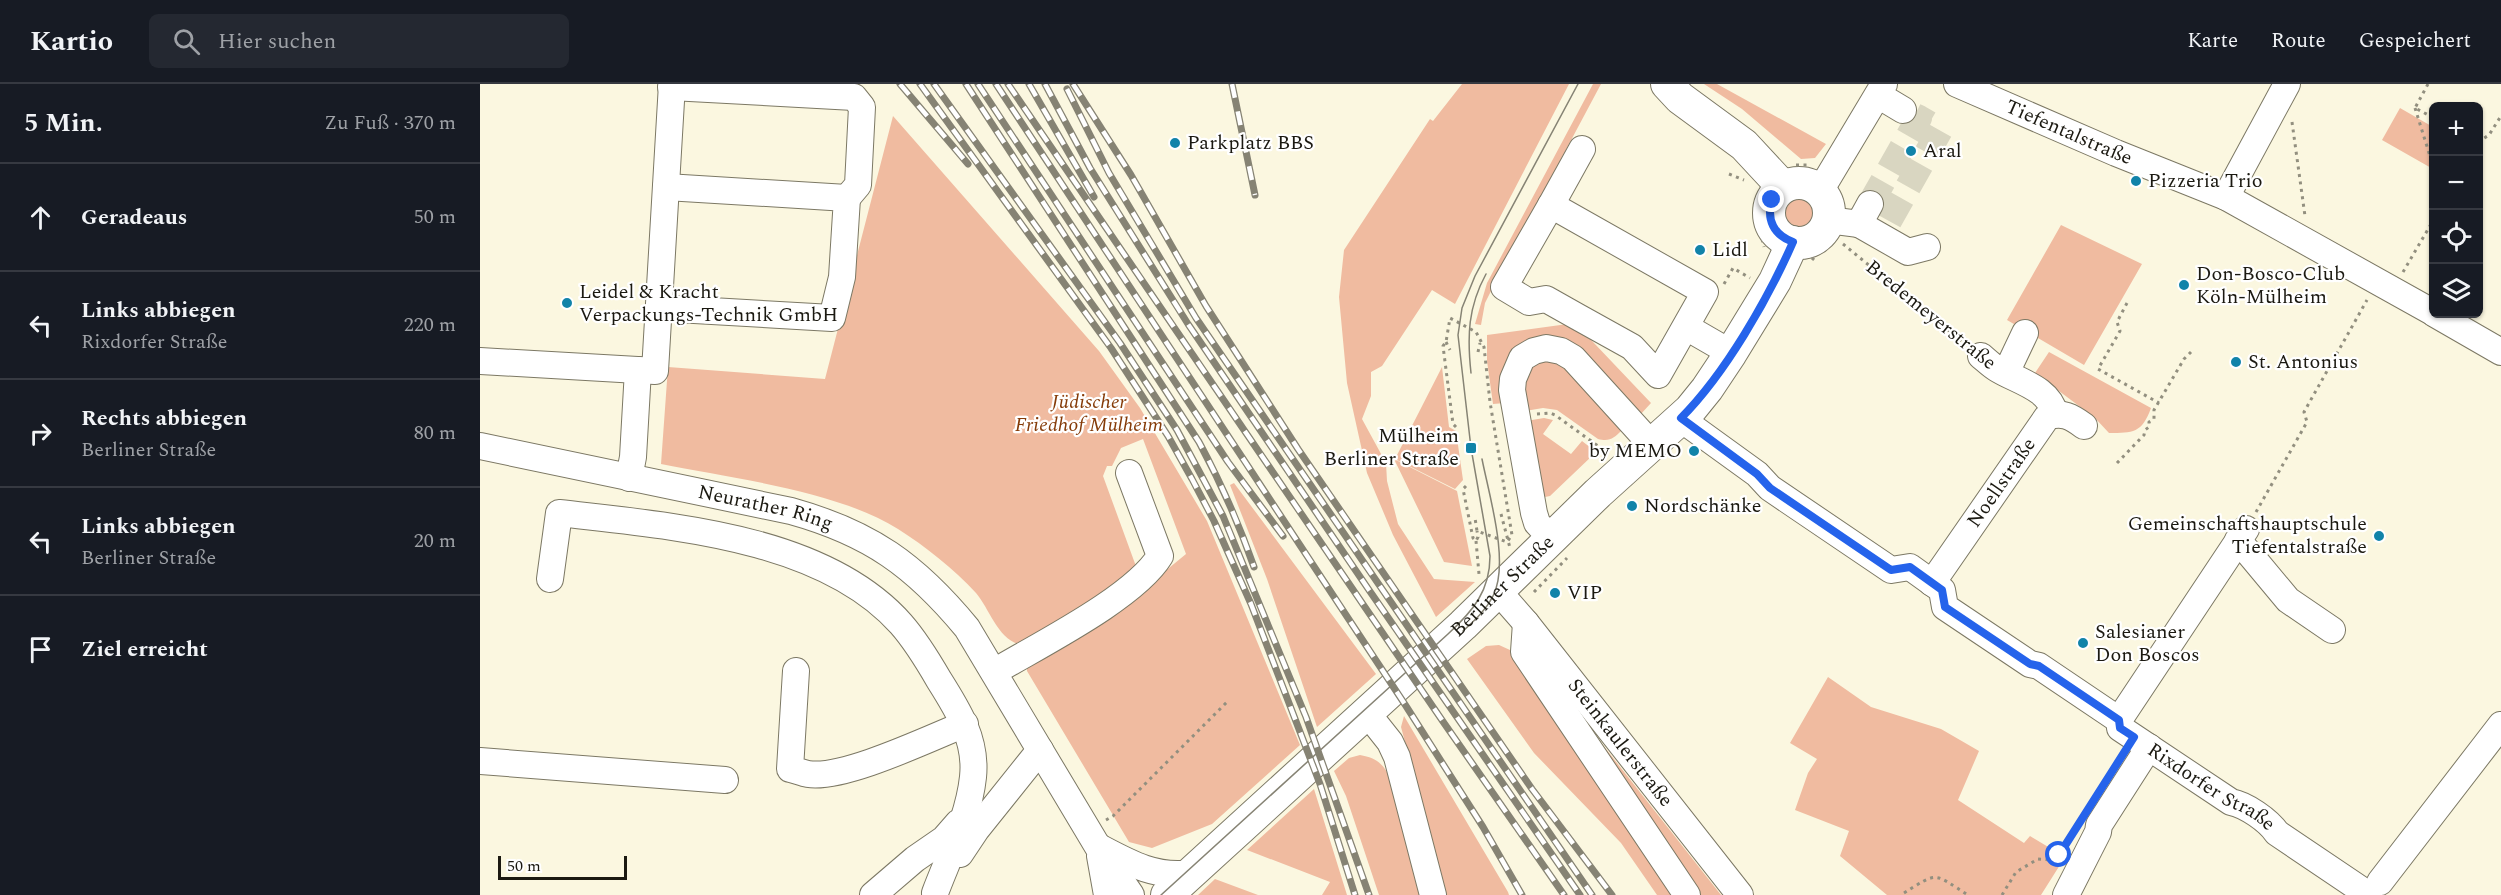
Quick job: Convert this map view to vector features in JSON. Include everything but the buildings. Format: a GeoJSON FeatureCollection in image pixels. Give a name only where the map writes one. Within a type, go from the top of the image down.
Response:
{"type":"FeatureCollection","features":[{"type":"Feature","properties":{"kind":"main road"},"geometry":{"type":"LineString","coordinates":[[1667,84],[1680,98],[1728,130],[1744,145],[1802,183],[1830,218],[1824,229],[1814,239],[1800,243],[1793,242],[1777,234],[1769,218],[1772,200],[1787,175]]}},
{"type":"Feature","properties":{"kind":"main road","name":"Berliner Straße"},"geometry":{"type":"LineString","coordinates":[[1167,895],[1367,712],[1489,582],[1551,538],[1645,438],[1681,418],[1707,389],[1731,353],[1774,281],[1793,242]]}},
{"type":"Feature","properties":{"kind":"street","name":"Tiefentalstraße"},"geometry":{"type":"LineString","coordinates":[[1957,84],[2226,197],[2429,310]]}},
{"type":"Feature","properties":{"kind":"street"},"geometry":{"type":"LineString","coordinates":[[480,361],[655,371],[671,85],[854,97],[862,107],[858,185],[847,198],[842,277],[832,318],[659,308]]}},
{"type":"Feature","properties":{"kind":"street"},"geometry":{"type":"LineString","coordinates":[[2226,197],[2285,87]]}},
{"type":"Feature","properties":{"kind":"street"},"geometry":{"type":"LineString","coordinates":[[1903,110],[1881,90],[1836,165],[1830,218],[1874,221],[1908,252],[1927,247]]}},
{"type":"Feature","properties":{"kind":"street"},"geometry":{"type":"LineString","coordinates":[[1551,205],[1705,292],[1658,375],[1632,347],[1546,299],[1529,302],[1504,287],[1582,149]]}},
{"type":"Feature","properties":{"kind":"street"},"geometry":{"type":"LineString","coordinates":[[666,188],[847,198]]}},
{"type":"Feature","properties":{"kind":"street","name":"Tiefentalstraße"},"geometry":{"type":"LineString","coordinates":[[2443,318],[2501,352]]}},
{"type":"Feature","properties":{"kind":"street"},"geometry":{"type":"LineString","coordinates":[[1686,327],[1731,353]]}},
{"type":"Feature","properties":{"kind":"street"},"geometry":{"type":"LineString","coordinates":[[2006,374],[2025,333]]}},
{"type":"Feature","properties":{"kind":"street"},"geometry":{"type":"LineString","coordinates":[[1551,538],[1538,523],[1534,513],[1512,390],[1516,368],[1522,358],[1534,351],[1546,348],[1561,351],[1573,358],[1645,438]]}},
{"type":"Feature","properties":{"kind":"street","name":"Bredemeyerstraße"},"geometry":{"type":"LineString","coordinates":[[1981,356],[2006,374],[2031,386],[2053,405],[2055,414]]}},
{"type":"Feature","properties":{"kind":"street"},"geometry":{"type":"LineString","coordinates":[[628,478],[633,458],[638,370]]}},
{"type":"Feature","properties":{"kind":"street"},"geometry":{"type":"LineString","coordinates":[[2055,414],[2064,414],[2084,426]]}},
{"type":"Feature","properties":{"kind":"street","name":"Noellstraße"},"geometry":{"type":"LineString","coordinates":[[1932,583],[2042,423],[2055,414]]}},
{"type":"Feature","properties":{"kind":"street","name":"Rixdorfer Straße"},"geometry":{"type":"LineString","coordinates":[[1681,418],[1757,474],[1770,488],[1891,570],[1910,567],[1942,590],[1945,607],[2030,664],[2039,666],[2230,802],[2238,804],[2272,826],[2277,833],[2375,888]]}},
{"type":"Feature","properties":{"kind":"street","name":"Neurather Ring"},"geometry":{"type":"LineString","coordinates":[[480,446],[791,511],[826,521],[859,535],[890,554],[919,576],[967,628],[1094,839],[1131,895]]}},
{"type":"Feature","properties":{"kind":"street"},"geometry":{"type":"LineString","coordinates":[[994,672],[1112,601],[1151,570],[1160,556],[1129,473]]}},
{"type":"Feature","properties":{"kind":"street"},"geometry":{"type":"LineString","coordinates":[[550,579],[559,513],[651,524],[763,545],[823,567],[874,599],[900,624],[920,650],[965,724],[970,741],[973,775],[963,819],[934,894]]}},
{"type":"Feature","properties":{"kind":"street"},"geometry":{"type":"LineString","coordinates":[[2066,895],[2089,827],[2134,735],[2242,535],[2288,600],[2332,630]]}},
{"type":"Feature","properties":{"kind":"street","name":"Steinkaulerstraße"},"geometry":{"type":"LineString","coordinates":[[1489,582],[1526,624],[1740,895]]}},
{"type":"Feature","properties":{"kind":"street"},"geometry":{"type":"LineString","coordinates":[[1526,624],[1524,652],[1687,895]]}},
{"type":"Feature","properties":{"kind":"street"},"geometry":{"type":"LineString","coordinates":[[796,671],[790,769],[799,772],[830,773],[871,762],[965,724]]}},
{"type":"Feature","properties":{"kind":"street"},"geometry":{"type":"LineString","coordinates":[[1367,712],[1390,742],[1397,757],[1433,895]]}},
{"type":"Feature","properties":{"kind":"street"},"geometry":{"type":"LineString","coordinates":[[2375,888],[2501,725]]}},
{"type":"Feature","properties":{"kind":"street"},"geometry":{"type":"LineString","coordinates":[[934,894],[976,830],[1040,750]]}},
{"type":"Feature","properties":{"kind":"street"},"geometry":{"type":"LineString","coordinates":[[480,761],[725,780]]}},
{"type":"Feature","properties":{"kind":"street"},"geometry":{"type":"LineString","coordinates":[[873,895],[915,859],[944,839],[963,819]]}},
{"type":"Feature","properties":{"kind":"street"},"geometry":{"type":"LineString","coordinates":[[1094,839],[1130,863],[1153,872],[1191,873]]}},
{"type":"Feature","properties":{"kind":"street"},"geometry":{"type":"LineString","coordinates":[[1094,839],[1107,895]]}},
{"type":"Feature","properties":{"kind":"path"},"geometry":{"type":"LineString","coordinates":[[2428,84],[2415,108],[2429,156]]}},
{"type":"Feature","properties":{"kind":"path"},"geometry":{"type":"LineString","coordinates":[[2285,87],[2305,206],[2305,239]]}},
{"type":"Feature","properties":{"kind":"path"},"geometry":{"type":"LineString","coordinates":[[2415,108],[2429,116]]}},
{"type":"Feature","properties":{"kind":"path"},"geometry":{"type":"LineString","coordinates":[[2483,139],[2489,135],[2501,116]]}},
{"type":"Feature","properties":{"kind":"path"},"geometry":{"type":"LineString","coordinates":[[1787,175],[1822,157],[1836,165]]}},
{"type":"Feature","properties":{"kind":"path","name":"Bredemeyerstraße"},"geometry":{"type":"LineString","coordinates":[[1830,218],[1981,356]]}},
{"type":"Feature","properties":{"kind":"path"},"geometry":{"type":"LineString","coordinates":[[2242,535],[2307,422],[2304,412],[2386,285],[2429,225]]}},
{"type":"Feature","properties":{"kind":"path"},"geometry":{"type":"LineString","coordinates":[[1705,292],[1716,298],[1733,268],[1754,280]]}},
{"type":"Feature","properties":{"kind":"path"},"geometry":{"type":"LineString","coordinates":[[2127,303],[2116,322],[2120,331],[2098,369],[2159,403]]}},
{"type":"Feature","properties":{"kind":"path"},"geometry":{"type":"LineString","coordinates":[[1456,427],[1453,424],[1443,346],[1446,342],[1450,318],[1476,332],[1484,347],[1504,500],[1512,536],[1507,542]]}},
{"type":"Feature","properties":{"kind":"path"},"geometry":{"type":"LineString","coordinates":[[1446,342],[1450,350]]}},
{"type":"Feature","properties":{"kind":"path"},"geometry":{"type":"LineString","coordinates":[[1478,352],[1480,343]]}},
{"type":"Feature","properties":{"kind":"path"},"geometry":{"type":"LineString","coordinates":[[2117,463],[2144,435],[2149,422],[2154,419],[2154,410],[2184,359],[2191,352]]}},
{"type":"Feature","properties":{"kind":"path"},"geometry":{"type":"LineString","coordinates":[[1555,415],[1598,446],[1605,454]]}},
{"type":"Feature","properties":{"kind":"path"},"geometry":{"type":"LineString","coordinates":[[1466,486],[1463,489],[1473,538],[1489,582]]}},
{"type":"Feature","properties":{"kind":"path"},"geometry":{"type":"LineString","coordinates":[[1502,514],[1510,549]]}},
{"type":"Feature","properties":{"kind":"path"},"geometry":{"type":"LineString","coordinates":[[1475,518],[1478,537],[1476,541]]}},
{"type":"Feature","properties":{"kind":"path"},"geometry":{"type":"LineString","coordinates":[[1477,531],[1507,542]]}},
{"type":"Feature","properties":{"kind":"path"},"geometry":{"type":"LineString","coordinates":[[1094,839],[1113,816],[1229,700]]}},
{"type":"Feature","properties":{"kind":"path"},"geometry":{"type":"LineString","coordinates":[[2002,895],[2016,872],[2038,859],[2050,860],[2059,855],[2089,827]]}},
{"type":"Feature","properties":{"kind":"path"},"geometry":{"type":"LineString","coordinates":[[1904,893],[1932,876],[1938,876],[1968,895]]}},
{"type":"Feature","properties":{"kind":"green space"},"geometry":{"type":"Polygon","coordinates":[[[1462,84],[1569,84],[1455,304],[1432,290],[1382,366],[1371,372],[1371,396],[1362,419],[1386,463],[1387,481],[1398,524],[1434,579],[1475,582],[1436,617],[1393,535],[1367,473],[1347,383],[1339,297],[1344,250],[1430,119],[1433,121],[1462,84]]]}},
{"type":"Feature","properties":{"kind":"green space"},"geometry":{"type":"Polygon","coordinates":[[[1593,84],[1601,84],[1485,303],[1481,325],[1475,324],[1487,283],[1593,84]]]}},
{"type":"Feature","properties":{"kind":"green space"},"geometry":{"type":"Polygon","coordinates":[[[1704,84],[1717,84],[1826,144],[1815,158],[1801,159],[1742,109],[1704,84]]]}},
{"type":"Feature","properties":{"kind":"green space"},"geometry":{"type":"Polygon","coordinates":[[[2400,108],[2429,125],[2429,167],[2382,140],[2400,108]]]}},
{"type":"Feature","properties":{"kind":"green space","name":"Jüdischer Friedhof Mülheim"},"geometry":{"type":"Polygon","coordinates":[[[893,116],[1099,351],[1140,408],[1207,521],[1300,745],[1212,824],[1152,848],[1129,842],[1027,671],[1027,664],[1119,609],[1186,554],[1143,439],[1121,448],[1112,466],[1107,466],[1103,476],[1137,569],[1107,595],[1019,644],[1005,636],[981,599],[949,567],[898,529],[873,516],[815,495],[661,464],[668,367],[825,379],[893,116]]]}},
{"type":"Feature","properties":{"kind":"green space"},"geometry":{"type":"Polygon","coordinates":[[[1799,197],[1809,202],[1814,212],[1809,222],[1799,227],[1789,222],[1784,212],[1789,202],[1799,197]]]}},
{"type":"Feature","properties":{"kind":"green space"},"geometry":{"type":"Polygon","coordinates":[[[2061,225],[2142,264],[2084,365],[2007,320],[2061,225]]]}},
{"type":"Feature","properties":{"kind":"green space"},"geometry":{"type":"Polygon","coordinates":[[[1575,323],[1651,403],[1640,415],[1546,339],[1505,403],[1493,404],[1487,361],[1487,335],[1575,323]]]}},
{"type":"Feature","properties":{"kind":"green space"},"geometry":{"type":"Polygon","coordinates":[[[2049,352],[2151,408],[2144,422],[2136,430],[2130,432],[2109,433],[2095,418],[2035,373],[2049,352]]]}},
{"type":"Feature","properties":{"kind":"green space"},"geometry":{"type":"Polygon","coordinates":[[[1538,360],[1559,360],[1622,430],[1612,439],[1598,439],[1557,410],[1543,408],[1525,411],[1525,373],[1538,360]]]}},
{"type":"Feature","properties":{"kind":"green space"},"geometry":{"type":"Polygon","coordinates":[[[1442,367],[1449,427],[1456,431],[1463,480],[1455,489],[1395,459],[1442,367]]]}},
{"type":"Feature","properties":{"kind":"green space"},"geometry":{"type":"Polygon","coordinates":[[[1544,418],[1553,420],[1543,434],[1571,454],[1582,441],[1591,448],[1593,455],[1550,496],[1540,498],[1526,421],[1544,418]]]}},
{"type":"Feature","properties":{"kind":"green space"},"geometry":{"type":"Polygon","coordinates":[[[1394,459],[1457,491],[1472,566],[1444,562],[1394,459]]]}},
{"type":"Feature","properties":{"kind":"green space"},"geometry":{"type":"Polygon","coordinates":[[[1234,483],[1376,674],[1317,727],[1267,579],[1230,485],[1234,483]]]}},
{"type":"Feature","properties":{"kind":"green space"},"geometry":{"type":"Polygon","coordinates":[[[1499,645],[1521,655],[1595,735],[1721,895],[1657,895],[1621,843],[1534,753],[1467,659],[1486,646],[1499,645]]]}},
{"type":"Feature","properties":{"kind":"green space"},"geometry":{"type":"Polygon","coordinates":[[[1828,677],[1871,707],[1941,729],[1979,751],[1958,800],[2024,843],[2030,836],[2065,857],[2041,895],[1887,895],[1840,856],[1849,831],[1795,810],[1808,773],[1817,759],[1790,743],[1828,677]]]}},
{"type":"Feature","properties":{"kind":"green space"},"geometry":{"type":"Polygon","coordinates":[[[1404,716],[1509,895],[1446,895],[1401,727],[1404,716]]]}},
{"type":"Feature","properties":{"kind":"green space"},"geometry":{"type":"Polygon","coordinates":[[[1360,755],[1378,762],[1385,768],[1390,778],[1419,895],[1379,895],[1346,796],[1334,771],[1349,758],[1360,755]]]}},
{"type":"Feature","properties":{"kind":"green space"},"geometry":{"type":"Polygon","coordinates":[[[1314,789],[1347,895],[1322,895],[1330,882],[1247,850],[1314,789]]]}},
{"type":"Feature","properties":{"kind":"green space"},"geometry":{"type":"Polygon","coordinates":[[[1215,879],[1258,895],[1198,895],[1215,879]]]}},
{"type":"Feature","properties":{"kind":"tunnel"},"geometry":{"type":"LineString","coordinates":[[1870,204],[1919,118],[1903,110]]}},
{"type":"Feature","properties":{"kind":"tunnel"},"geometry":{"type":"LineString","coordinates":[[1889,221],[1940,130],[1919,118]]}},
{"type":"Feature","properties":{"kind":"tram line"},"geometry":{"type":"LineString","coordinates":[[1161,895],[1448,634],[1478,600],[1487,580],[1490,556],[1471,448],[1458,335],[1462,308],[1475,276],[1578,84]]}},
{"type":"Feature","properties":{"kind":"tram line"},"geometry":{"type":"LineString","coordinates":[[1471,373],[1470,322],[1472,310],[1486,274]]}},
{"type":"Feature","properties":{"kind":"tram line"},"geometry":{"type":"LineString","coordinates":[[1463,631],[1487,606],[1498,582],[1497,529],[1482,459]]}},
{"type":"Feature","properties":{"kind":"railway"},"geometry":{"type":"LineString","coordinates":[[900,84],[968,164]]}},
{"type":"Feature","properties":{"kind":"railway"},"geometry":{"type":"LineString","coordinates":[[920,84],[1111,348],[1168,436],[1192,479],[1214,521],[1251,604],[1320,784],[1355,895]]}},
{"type":"Feature","properties":{"kind":"railway"},"geometry":{"type":"LineString","coordinates":[[934,84],[1120,343],[1177,430],[1223,516],[1306,717],[1369,895]]}},
{"type":"Feature","properties":{"kind":"railway"},"geometry":{"type":"LineString","coordinates":[[966,84],[1199,442],[1229,504],[1254,567]]}},
{"type":"Feature","properties":{"kind":"railway"},"geometry":{"type":"LineString","coordinates":[[978,84],[1228,462],[1283,536]]}},
{"type":"Feature","properties":{"kind":"railway"},"geometry":{"type":"LineString","coordinates":[[996,84],[1406,706],[1483,827],[1522,895]]}},
{"type":"Feature","properties":{"kind":"railway"},"geometry":{"type":"LineString","coordinates":[[1008,84],[1564,895]]}},
{"type":"Feature","properties":{"kind":"railway"},"geometry":{"type":"LineString","coordinates":[[1029,84],[1094,197]]}},
{"type":"Feature","properties":{"kind":"railway"},"geometry":{"type":"LineString","coordinates":[[1045,84],[1090,168],[1188,324],[1580,895]]}},
{"type":"Feature","properties":{"kind":"railway"},"geometry":{"type":"LineString","coordinates":[[1073,84],[1131,175],[1206,306],[1298,449],[1532,789],[1612,895]]}},
{"type":"Feature","properties":{"kind":"railway"},"geometry":{"type":"LineString","coordinates":[[1232,84],[1255,195]]}},
{"type":"Feature","properties":{"kind":"railway"},"geometry":{"type":"LineString","coordinates":[[1067,89],[1109,173],[1196,318],[1592,895]]}},
{"type":"Feature","properties":{"kind":"place","name":"Parkplatz BBS"},"geometry":{"type":"Point","coordinates":[1175,143]}},
{"type":"Feature","properties":{"kind":"place","name":"Aral"},"geometry":{"type":"Point","coordinates":[1911,151]}},
{"type":"Feature","properties":{"kind":"place","name":"Pizzeria Trio"},"geometry":{"type":"Point","coordinates":[2136,181]}},
{"type":"Feature","properties":{"kind":"place","name":"Lidl"},"geometry":{"type":"Point","coordinates":[1700,250]}},
{"type":"Feature","properties":{"kind":"place","name":"Don-Bosco-Club Köln-Mülheim"},"geometry":{"type":"Point","coordinates":[2184,285]}},
{"type":"Feature","properties":{"kind":"place","name":"Leidel & Kracht Verpackungs-Technik GmbH"},"geometry":{"type":"Point","coordinates":[567,303]}},
{"type":"Feature","properties":{"kind":"place","name":"St. Antonius"},"geometry":{"type":"Point","coordinates":[2236,362]}},
{"type":"Feature","properties":{"kind":"place","name":"Mülheim Berliner Straße"},"geometry":{"type":"Point","coordinates":[1471,448]}},
{"type":"Feature","properties":{"kind":"place","name":"by MEMO"},"geometry":{"type":"Point","coordinates":[1694,451]}},
{"type":"Feature","properties":{"kind":"place","name":"Nordschänke"},"geometry":{"type":"Point","coordinates":[1632,506]}},
{"type":"Feature","properties":{"kind":"place","name":"Gemeinschaftshauptschule Tiefentalstraße"},"geometry":{"type":"Point","coordinates":[2379,536]}},
{"type":"Feature","properties":{"kind":"place","name":"VIP"},"geometry":{"type":"Point","coordinates":[1555,593]}},
{"type":"Feature","properties":{"kind":"place","name":"Salesianer Don Boscos"},"geometry":{"type":"Point","coordinates":[2083,643]}},
{"type":"Feature","properties":{"kind":"route"},"geometry":{"type":"LineString","coordinates":[[1772,200],[1769,218],[1772,226],[1777,234],[1793,242],[1782,267],[1731,353],[1707,389],[1681,418],[1757,474],[1770,488],[1891,570],[1910,567],[1942,590],[1945,607],[2119,720],[2120,728],[2134,737],[2059,855]]}}]}
